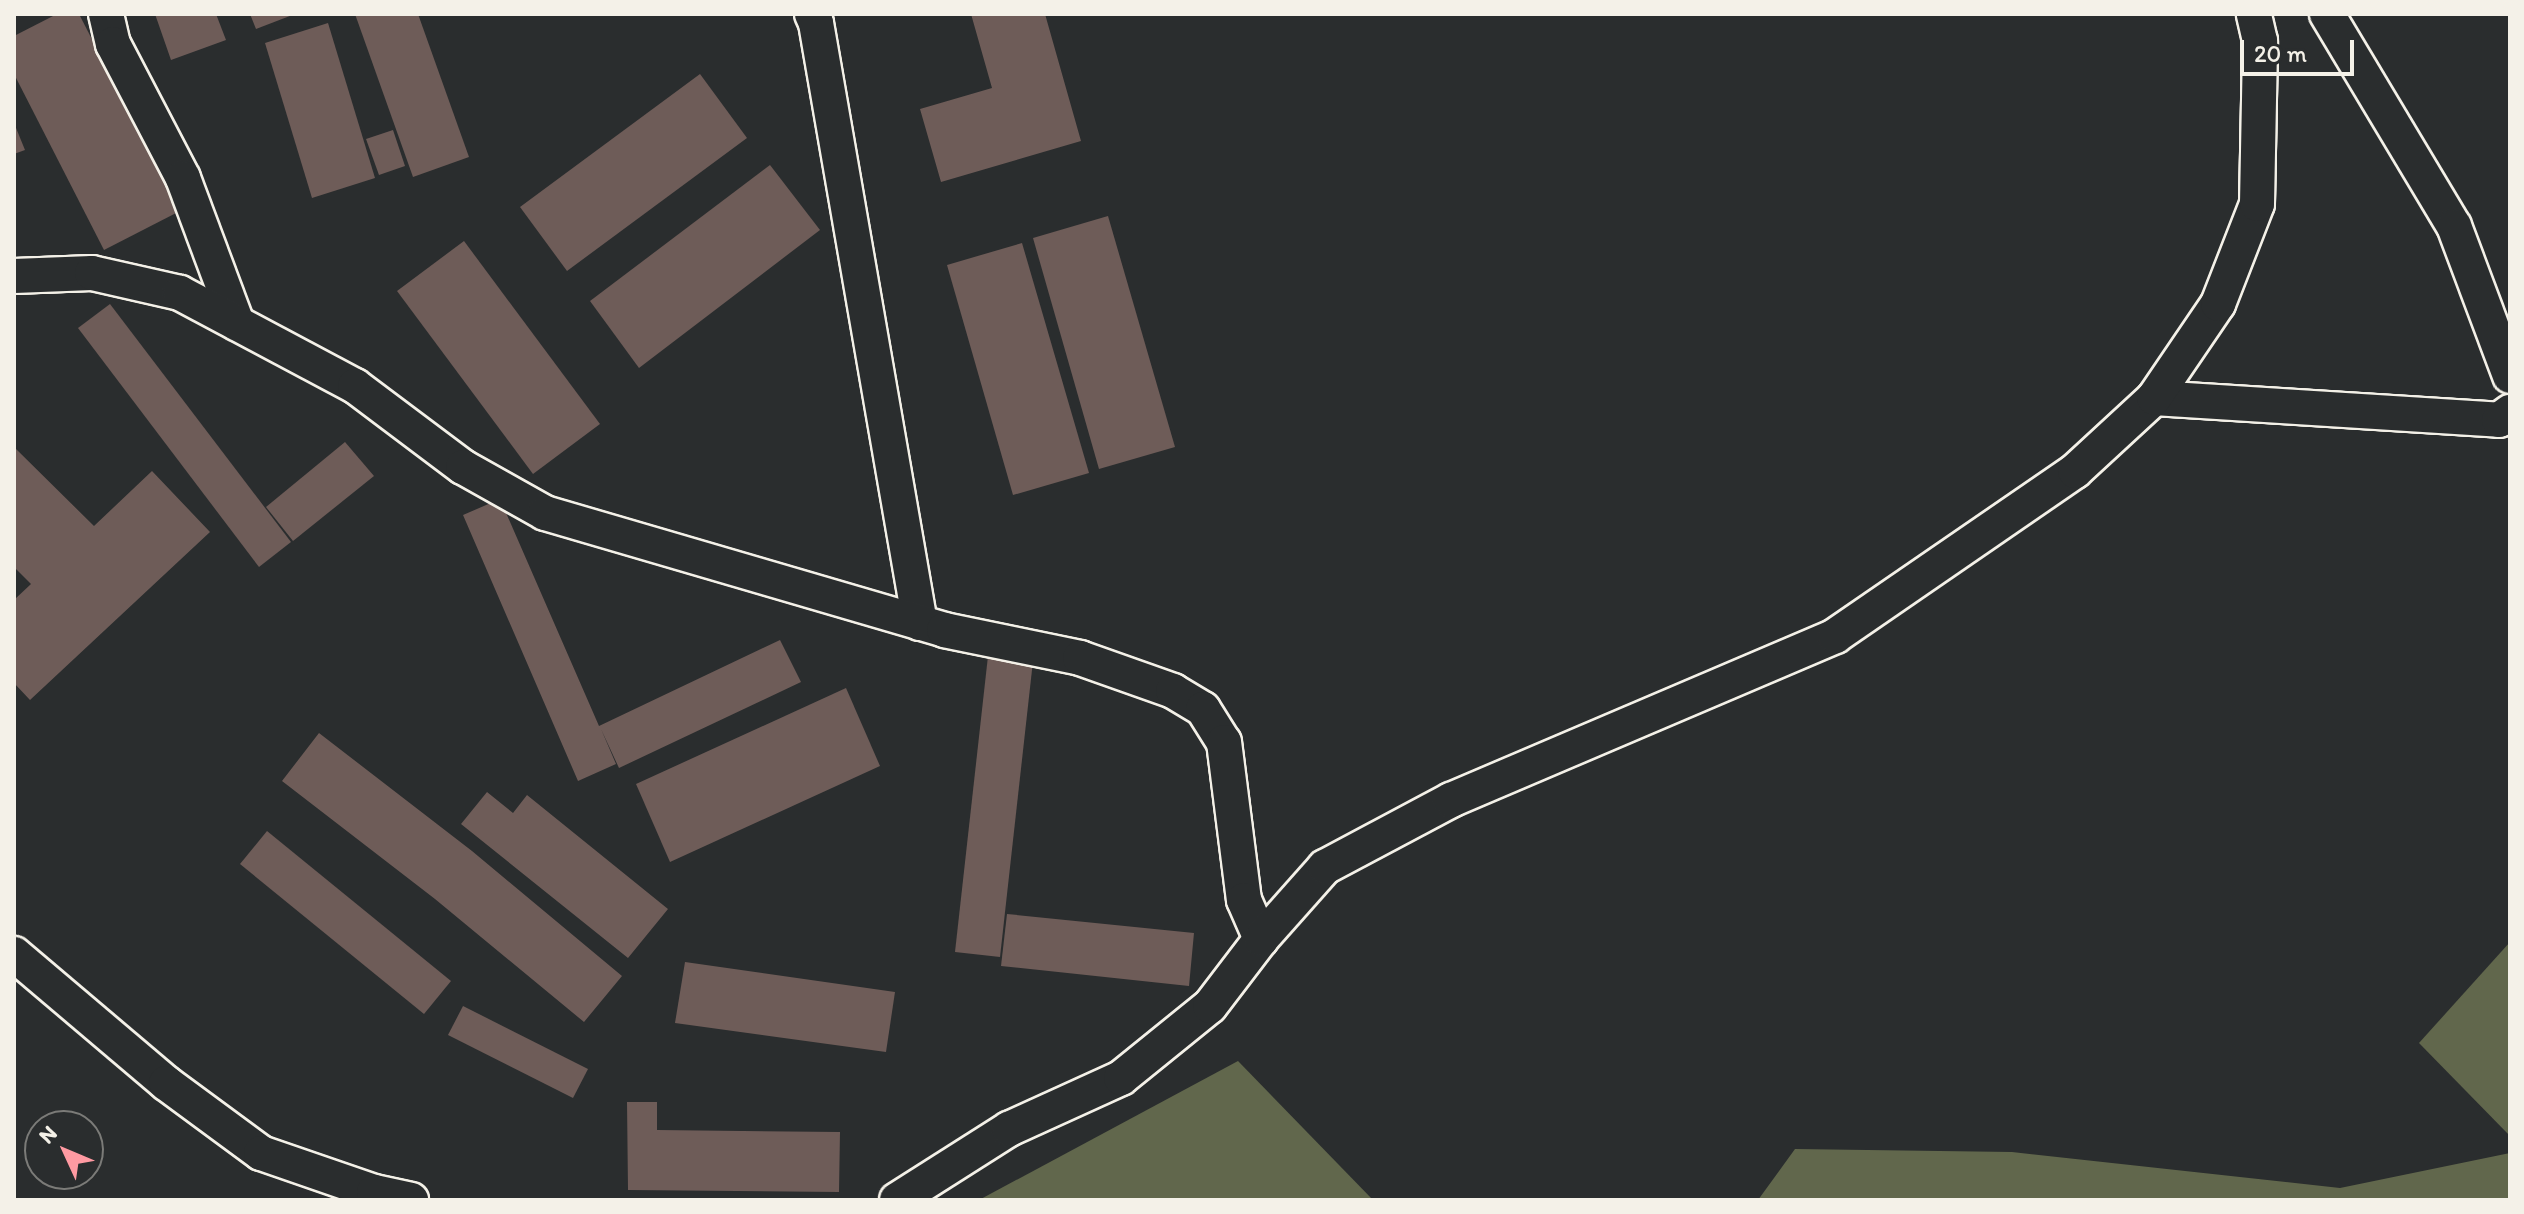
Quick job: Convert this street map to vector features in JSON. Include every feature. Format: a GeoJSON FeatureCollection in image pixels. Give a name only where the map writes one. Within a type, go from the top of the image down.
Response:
{"type":"FeatureCollection","features":[{"type":"Feature","properties":{"kind":"street"},"geometry":{"type":"LineString","coordinates":[[106,14],[113,44],[183,178],[237,323]]}},
{"type":"Feature","properties":{"kind":"street"},"geometry":{"type":"LineString","coordinates":[[812,14],[819,39],[920,623]]}},
{"type":"Feature","properties":{"kind":"street"},"geometry":{"type":"LineString","coordinates":[[897,1200],[1009,1129],[1121,1078],[1210,1006],[1261,939],[1325,867],[1451,800],[1835,636],[2075,471],[2154,398],[2218,304],[2257,204],[2260,41],[2254,14]]}},
{"type":"Feature","properties":{"kind":"street"},"geometry":{"type":"LineString","coordinates":[[2327,14],[2454,226],[2510,376]]}},
{"type":"Feature","properties":{"kind":"street"},"geometry":{"type":"LineString","coordinates":[[14,276],[92,273],[180,293],[355,386],[463,467],[545,513],[920,623],[1080,658],[1173,691],[1203,709],[1224,742],[1244,900],[1261,939]]}},
{"type":"Feature","properties":{"kind":"street"},"geometry":{"type":"LineString","coordinates":[[2154,398],[2499,420],[2510,412]]}},
{"type":"Feature","properties":{"kind":"street"},"geometry":{"type":"LineString","coordinates":[[14,954],[166,1083],[261,1153],[374,1192],[411,1200]]}},
{"type":"Feature","properties":{"kind":"green space"},"geometry":{"type":"Polygon","coordinates":[[[2510,942],[2510,1136],[2419,1043],[2510,942]]]}},
{"type":"Feature","properties":{"kind":"green space"},"geometry":{"type":"Polygon","coordinates":[[[1238,1061],[1373,1200],[979,1200],[1238,1061]]]}},
{"type":"Feature","properties":{"kind":"green space"},"geometry":{"type":"Polygon","coordinates":[[[1795,1149],[2012,1152],[2340,1188],[2510,1153],[2510,1200],[1758,1200],[1795,1149]]]}},
{"type":"Feature","properties":{"kind":"building"},"geometry":{"type":"Polygon","coordinates":[[[57,14],[79,14],[180,211],[104,250],[14,74],[14,36],[57,14]]]}},
{"type":"Feature","properties":{"kind":"building"},"geometry":{"type":"Polygon","coordinates":[[[155,14],[216,14],[226,40],[171,60],[155,14]]]}},
{"type":"Feature","properties":{"kind":"building"},"geometry":{"type":"Polygon","coordinates":[[[250,14],[295,14],[256,29],[250,14]]]}},
{"type":"Feature","properties":{"kind":"building"},"geometry":{"type":"Polygon","coordinates":[[[355,14],[418,14],[469,157],[413,177],[355,14]]]}},
{"type":"Feature","properties":{"kind":"building"},"geometry":{"type":"Polygon","coordinates":[[[971,14],[1045,14],[1081,141],[941,182],[920,109],[992,88],[971,14]]]}},
{"type":"Feature","properties":{"kind":"building"},"geometry":{"type":"Polygon","coordinates":[[[328,23],[375,178],[312,198],[265,43],[328,23]]]}},
{"type":"Feature","properties":{"kind":"building"},"geometry":{"type":"Polygon","coordinates":[[[700,74],[747,138],[567,271],[520,207],[700,74]]]}},
{"type":"Feature","properties":{"kind":"building"},"geometry":{"type":"Polygon","coordinates":[[[14,123],[25,150],[14,154],[14,123]]]}},
{"type":"Feature","properties":{"kind":"building"},"geometry":{"type":"Polygon","coordinates":[[[393,130],[405,166],[379,175],[366,139],[393,130]]]}},
{"type":"Feature","properties":{"kind":"building"},"geometry":{"type":"Polygon","coordinates":[[[770,165],[820,230],[639,368],[590,301],[770,165]]]}},
{"type":"Feature","properties":{"kind":"building"},"geometry":{"type":"Polygon","coordinates":[[[1108,216],[1175,447],[1099,469],[1033,238],[1108,216]]]}},
{"type":"Feature","properties":{"kind":"building"},"geometry":{"type":"Polygon","coordinates":[[[464,241],[600,424],[533,474],[397,291],[464,241]]]}},
{"type":"Feature","properties":{"kind":"building"},"geometry":{"type":"Polygon","coordinates":[[[1022,243],[1089,473],[1013,495],[947,265],[1022,243]]]}},
{"type":"Feature","properties":{"kind":"building"},"geometry":{"type":"Polygon","coordinates":[[[110,304],[291,542],[259,567],[78,328],[110,304]]]}},
{"type":"Feature","properties":{"kind":"building"},"geometry":{"type":"Polygon","coordinates":[[[345,442],[374,476],[293,541],[266,507],[345,442]]]}},
{"type":"Feature","properties":{"kind":"building"},"geometry":{"type":"Polygon","coordinates":[[[14,447],[94,526],[152,471],[210,532],[30,700],[14,683],[14,600],[31,584],[14,567],[14,447]]]}},
{"type":"Feature","properties":{"kind":"building"},"geometry":{"type":"Polygon","coordinates":[[[500,499],[599,726],[780,640],[801,682],[619,768],[601,729],[616,764],[578,781],[463,515],[500,499]]]}},
{"type":"Feature","properties":{"kind":"building"},"geometry":{"type":"Polygon","coordinates":[[[988,656],[1033,661],[1000,957],[955,952],[988,656]]]}},
{"type":"Feature","properties":{"kind":"building"},"geometry":{"type":"Polygon","coordinates":[[[846,688],[880,766],[670,862],[636,784],[846,688]]]}},
{"type":"Feature","properties":{"kind":"building"},"geometry":{"type":"Polygon","coordinates":[[[319,733],[472,851],[622,976],[584,1022],[435,899],[282,781],[319,733]]]}},
{"type":"Feature","properties":{"kind":"building"},"geometry":{"type":"Polygon","coordinates":[[[487,792],[513,813],[527,795],[668,909],[628,958],[461,824],[487,792]]]}},
{"type":"Feature","properties":{"kind":"building"},"geometry":{"type":"Polygon","coordinates":[[[267,831],[451,981],[424,1014],[240,864],[267,831]]]}},
{"type":"Feature","properties":{"kind":"building"},"geometry":{"type":"Polygon","coordinates":[[[1007,914],[1194,933],[1189,986],[1001,966],[1007,914]]]}},
{"type":"Feature","properties":{"kind":"building"},"geometry":{"type":"Polygon","coordinates":[[[685,962],[895,992],[886,1052],[675,1023],[685,962]]]}},
{"type":"Feature","properties":{"kind":"building"},"geometry":{"type":"Polygon","coordinates":[[[463,1006],[588,1069],[573,1098],[448,1035],[463,1006]]]}},
{"type":"Feature","properties":{"kind":"building"},"geometry":{"type":"Polygon","coordinates":[[[627,1102],[657,1102],[657,1130],[840,1132],[839,1192],[628,1190],[627,1102]]]}}]}
